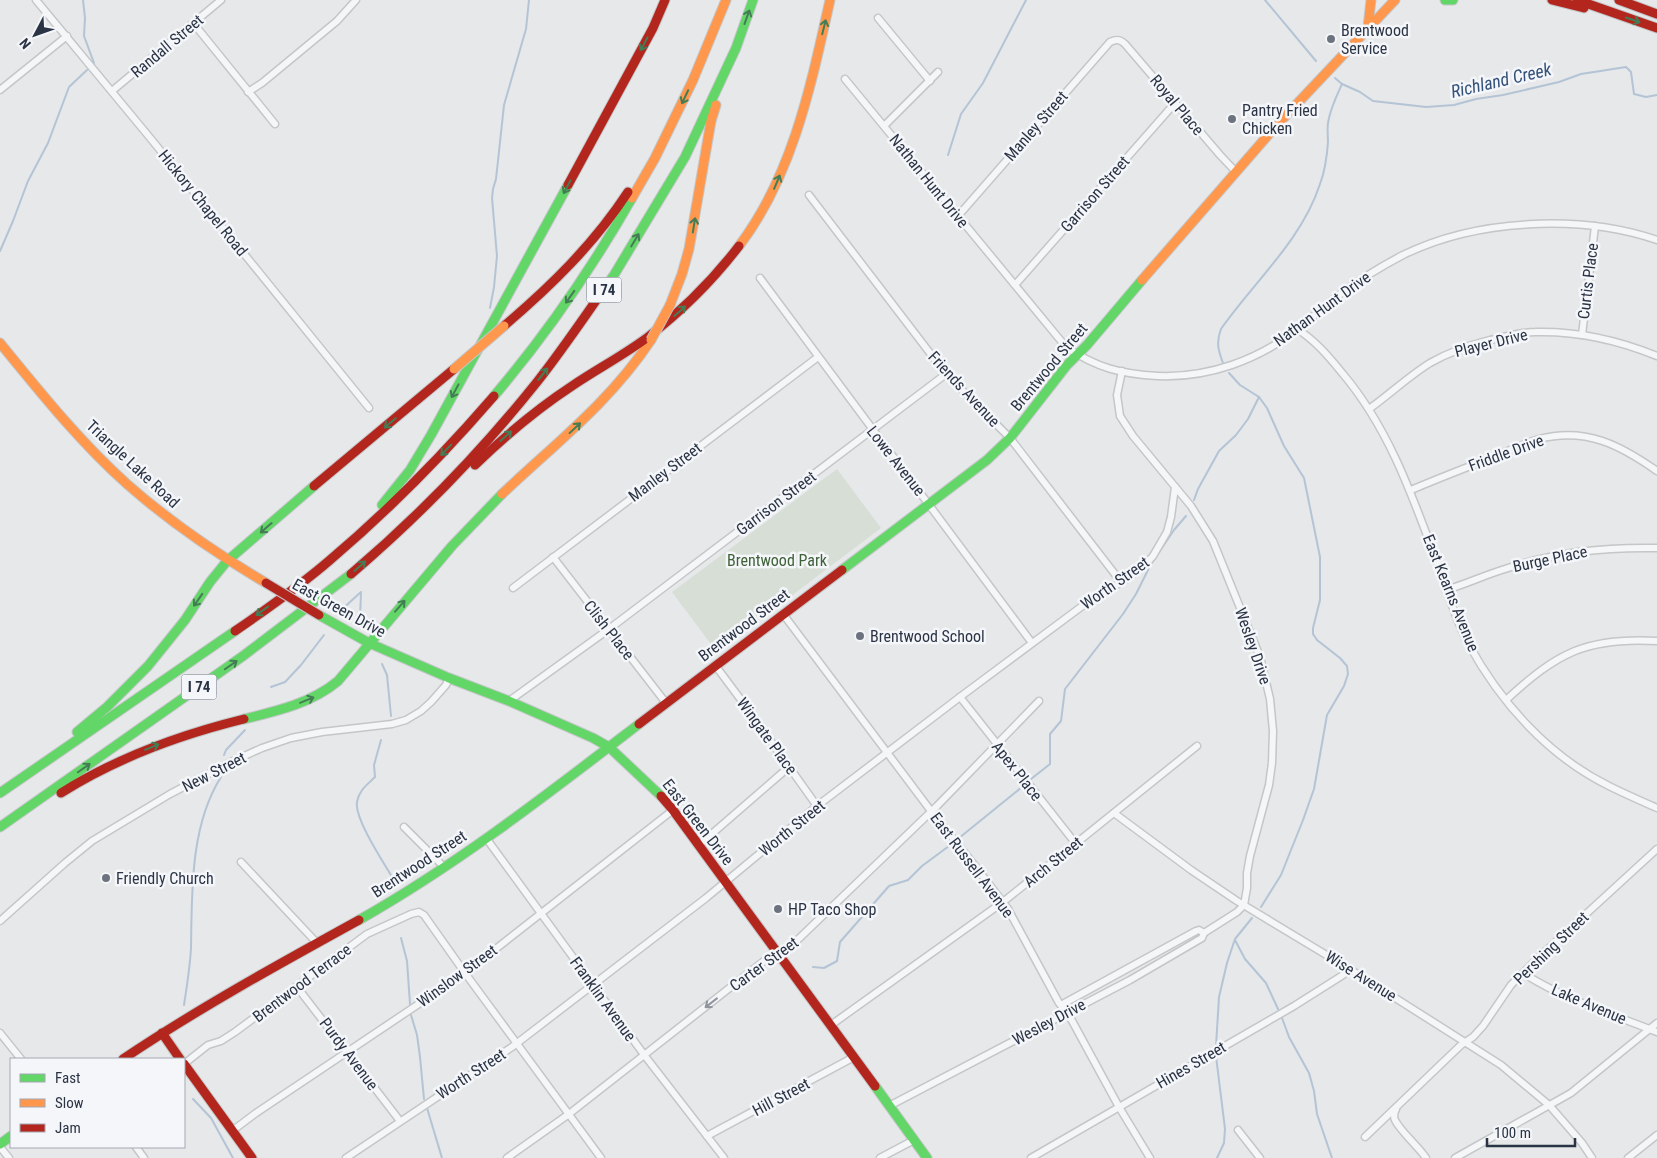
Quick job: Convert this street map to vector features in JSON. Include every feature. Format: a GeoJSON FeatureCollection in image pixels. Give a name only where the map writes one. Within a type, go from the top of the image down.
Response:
{"type":"FeatureCollection","features":[{"type":"Feature","properties":{"kind":"main road"},"geometry":{"type":"LineString","coordinates":[[329,560],[344,542],[389,497],[410,470],[424,447],[645,44],[665,0]]}},
{"type":"Feature","properties":{"kind":"main road","name":"I 74"},"geometry":{"type":"LineString","coordinates":[[0,793],[294,588],[329,560],[399,498],[448,448],[488,404],[532,348],[602,250],[644,179],[674,119],[707,51],[726,0]]}},
{"type":"Feature","properties":{"kind":"main road","name":"I 74"},"geometry":{"type":"LineString","coordinates":[[1,827],[274,634],[392,539],[452,479],[510,414],[560,352],[614,275],[685,157],[736,48],[753,0]]}},
{"type":"Feature","properties":{"kind":"main road"},"geometry":{"type":"LineString","coordinates":[[392,539],[408,530],[520,424],[559,394],[646,338],[690,302],[724,266],[750,231],[764,208],[787,158],[802,117],[830,0]]}},
{"type":"Feature","properties":{"kind":"main road"},"geometry":{"type":"LineString","coordinates":[[1368,27],[1371,0]]}},
{"type":"Feature","properties":{"kind":"main road","name":"Brentwood Street"},"geometry":{"type":"LineString","coordinates":[[124,1058],[162,1033],[316,942],[376,910],[486,838],[987,460],[1010,438],[1067,365],[1236,172],[1395,0]]}},
{"type":"Feature","properties":{"kind":"main road"},"geometry":{"type":"LineString","coordinates":[[1445,0],[1453,0]]}},
{"type":"Feature","properties":{"kind":"main road"},"geometry":{"type":"LineString","coordinates":[[1552,0],[1591,10],[1614,13]]}},
{"type":"Feature","properties":{"kind":"main road"},"geometry":{"type":"LineString","coordinates":[[1577,0],[1657,28]]}},
{"type":"Feature","properties":{"kind":"main road"},"geometry":{"type":"LineString","coordinates":[[1619,0],[1657,12]]}},
{"type":"Feature","properties":{"kind":"main road"},"geometry":{"type":"LineString","coordinates":[[1645,0],[1657,12]]}},
{"type":"Feature","properties":{"kind":"main road"},"geometry":{"type":"LineString","coordinates":[[1,827],[25,818],[71,786],[155,745],[208,728],[277,710],[319,694],[343,678],[368,643],[471,524],[504,490],[559,443],[600,404],[634,365],[651,340],[670,305],[682,274],[689,249],[711,121],[736,48]]}},
{"type":"Feature","properties":{"kind":"main road"},"geometry":{"type":"LineString","coordinates":[[16,782],[30,765],[82,728],[132,684],[162,650],[218,570],[227,561],[548,288],[590,244],[621,203],[674,119]]}},
{"type":"Feature","properties":{"kind":"main road","name":"Triangle Lake Road"},"geometry":{"type":"LineString","coordinates":[[0,343],[68,424],[108,466],[151,505],[227,561],[266,583]]}},
{"type":"Feature","properties":{"kind":"main road","name":"East Green Drive"},"geometry":{"type":"LineString","coordinates":[[266,583],[319,616],[368,643],[568,726],[608,747],[652,787],[673,810],[927,1158]]}},
{"type":"Feature","properties":{"kind":"main road"},"geometry":{"type":"LineString","coordinates":[[162,1033],[179,1058]]}},
{"type":"Feature","properties":{"kind":"main road"},"geometry":{"type":"LineString","coordinates":[[185,1065],[252,1158]]}},
{"type":"Feature","properties":{"kind":"main road"},"geometry":{"type":"LineString","coordinates":[[0,1146],[10,1137]]}},
{"type":"Feature","properties":{"kind":"street","name":"Hickory Chapel Road"},"geometry":{"type":"LineString","coordinates":[[36,0],[112,91],[368,408]]}},
{"type":"Feature","properties":{"kind":"street","name":"Randall Street"},"geometry":{"type":"LineString","coordinates":[[112,91],[221,0]]}},
{"type":"Feature","properties":{"kind":"street"},"geometry":{"type":"LineString","coordinates":[[248,92],[262,83],[337,21],[356,0]]}},
{"type":"Feature","properties":{"kind":"street"},"geometry":{"type":"LineString","coordinates":[[878,18],[930,80]]}},
{"type":"Feature","properties":{"kind":"street"},"geometry":{"type":"LineString","coordinates":[[194,24],[275,124]]}},
{"type":"Feature","properties":{"kind":"street"},"geometry":{"type":"LineString","coordinates":[[0,90],[67,36]]}},
{"type":"Feature","properties":{"kind":"street","name":"Royal Place"},"geometry":{"type":"LineString","coordinates":[[1117,39],[1125,44],[1236,172]]}},
{"type":"Feature","properties":{"kind":"street","name":"Manley Street"},"geometry":{"type":"LineString","coordinates":[[958,216],[1110,42],[1117,39]]}},
{"type":"Feature","properties":{"kind":"street"},"geometry":{"type":"LineString","coordinates":[[884,126],[938,72]]}},
{"type":"Feature","properties":{"kind":"street","name":"Nathan Hunt Drive"},"geometry":{"type":"LineString","coordinates":[[845,79],[1066,347],[1103,367],[1136,375],[1172,376],[1216,370],[1231,366],[1256,355],[1298,329],[1339,294],[1360,280],[1405,254],[1441,240],[1504,226],[1547,224],[1595,226],[1630,232],[1657,240]]}},
{"type":"Feature","properties":{"kind":"street","name":"Garrison Street"},"geometry":{"type":"LineString","coordinates":[[1015,285],[1175,103]]}},
{"type":"Feature","properties":{"kind":"street","name":"Friends Avenue"},"geometry":{"type":"LineString","coordinates":[[809,195],[946,374],[1010,438],[1121,582]]}},
{"type":"Feature","properties":{"kind":"street","name":"Curtis Place"},"geometry":{"type":"LineString","coordinates":[[1582,335],[1595,226]]}},
{"type":"Feature","properties":{"kind":"street","name":"Lowe Avenue"},"geometry":{"type":"LineString","coordinates":[[760,278],[1032,643]]}},
{"type":"Feature","properties":{"kind":"street","name":"East Kearns Avenue"},"geometry":{"type":"LineString","coordinates":[[1298,329],[1306,334],[1329,357],[1356,388],[1395,455],[1411,490],[1446,590],[1468,641],[1480,664],[1506,700],[1539,737],[1574,765],[1608,785],[1657,808]]}},
{"type":"Feature","properties":{"kind":"street","name":"Player Drive"},"geometry":{"type":"LineString","coordinates":[[1369,409],[1428,364],[1481,342],[1533,332],[1582,335],[1630,345],[1657,356]]}},
{"type":"Feature","properties":{"kind":"street","name":"Manley Street"},"geometry":{"type":"LineString","coordinates":[[513,588],[818,357]]}},
{"type":"Feature","properties":{"kind":"street","name":"Wesley Drive"},"geometry":{"type":"LineString","coordinates":[[889,1106],[1172,956],[1202,938],[1204,932],[1239,911],[1244,905],[1250,856],[1269,785],[1272,763],[1273,731],[1270,699],[1260,657],[1220,555],[1206,527],[1176,487],[1133,436],[1120,416],[1117,395],[1122,372]]}},
{"type":"Feature","properties":{"kind":"street","name":"Garrison Street"},"geometry":{"type":"LineString","coordinates":[[509,701],[609,629],[946,374]]}},
{"type":"Feature","properties":{"kind":"street","name":"Friddle Drive"},"geometry":{"type":"LineString","coordinates":[[1411,490],[1537,439],[1558,436],[1578,435],[1607,442],[1633,454],[1657,471]]}},
{"type":"Feature","properties":{"kind":"street","name":"Worth Street"},"geometry":{"type":"LineString","coordinates":[[346,1158],[517,1043],[725,882],[817,806],[960,697],[1085,604],[1145,565],[1160,546],[1167,532],[1172,517],[1176,487]]}},
{"type":"Feature","properties":{"kind":"street","name":"Burge Place"},"geometry":{"type":"LineString","coordinates":[[1446,590],[1505,569],[1558,554],[1604,548],[1657,548]]}},
{"type":"Feature","properties":{"kind":"street","name":"Clish Place"},"geometry":{"type":"LineString","coordinates":[[553,557],[666,703]]}},
{"type":"Feature","properties":{"kind":"street","name":"East Russell Avenue"},"geometry":{"type":"LineString","coordinates":[[783,614],[931,811],[1003,902],[1060,1005],[1067,1013],[1119,1107],[1150,1158]]}},
{"type":"Feature","properties":{"kind":"street"},"geometry":{"type":"LineString","coordinates":[[1506,700],[1547,665],[1574,651],[1601,643],[1616,641],[1657,641]]}},
{"type":"Feature","properties":{"kind":"street","name":"Wingate Place"},"geometry":{"type":"LineString","coordinates":[[715,666],[817,806]]}},
{"type":"Feature","properties":{"kind":"street","name":"New Street"},"geometry":{"type":"LineString","coordinates":[[0,921],[65,863],[92,842],[170,794],[233,761],[291,738],[322,732],[392,724],[406,720],[431,702],[446,686],[449,678]]}},
{"type":"Feature","properties":{"kind":"street","name":"Apex Place"},"geometry":{"type":"LineString","coordinates":[[960,697],[1076,844]]}},
{"type":"Feature","properties":{"kind":"street","name":"Carter Street"},"geometry":{"type":"LineString","coordinates":[[507,1158],[645,1056],[770,957],[787,950],[998,745],[1039,701]]}},
{"type":"Feature","properties":{"kind":"street","name":"Arch Street"},"geometry":{"type":"LineString","coordinates":[[831,1026],[1003,902],[1197,746]]}},
{"type":"Feature","properties":{"kind":"street"},"geometry":{"type":"LineString","coordinates":[[699,845],[782,773]]}},
{"type":"Feature","properties":{"kind":"street","name":"Winslow Street"},"geometry":{"type":"LineString","coordinates":[[232,1131],[464,973],[673,810]]}},
{"type":"Feature","properties":{"kind":"street","name":"Wise Avenue"},"geometry":{"type":"LineString","coordinates":[[1114,813],[1244,905],[1348,968],[1500,1065],[1549,1105],[1582,1143],[1592,1158]]}},
{"type":"Feature","properties":{"kind":"street"},"geometry":{"type":"LineString","coordinates":[[404,827],[444,867]]}},
{"type":"Feature","properties":{"kind":"street","name":"Franklin Avenue"},"geometry":{"type":"LineString","coordinates":[[486,838],[592,985],[724,1158]]}},
{"type":"Feature","properties":{"kind":"street","name":"Pershing Street"},"geometry":{"type":"LineString","coordinates":[[1365,1137],[1483,1026],[1511,985],[1523,972],[1657,849]]}},
{"type":"Feature","properties":{"kind":"street"},"geometry":{"type":"LineString","coordinates":[[241,862],[316,942]]}},
{"type":"Feature","properties":{"kind":"street","name":"Brentwood Terrace"},"geometry":{"type":"LineString","coordinates":[[185,1063],[208,1045],[221,1041],[367,934],[410,914],[418,912],[424,915],[464,973]]}},
{"type":"Feature","properties":{"kind":"street","name":"Wesley Drive"},"geometry":{"type":"LineString","coordinates":[[1060,1005],[1196,931],[1204,932]]}},
{"type":"Feature","properties":{"kind":"street","name":"Hines Street"},"geometry":{"type":"LineString","coordinates":[[1031,1158],[1039,1156],[1119,1107],[1294,1006],[1344,975],[1348,968]]}},
{"type":"Feature","properties":{"kind":"street","name":"Lake Avenue"},"geometry":{"type":"LineString","coordinates":[[1523,972],[1555,990],[1657,1032]]}},
{"type":"Feature","properties":{"kind":"street"},"geometry":{"type":"LineString","coordinates":[[464,973],[601,1158]]}},
{"type":"Feature","properties":{"kind":"street","name":"Purdy Avenue"},"geometry":{"type":"LineString","coordinates":[[297,987],[400,1121]]}},
{"type":"Feature","properties":{"kind":"street"},"geometry":{"type":"LineString","coordinates":[[1455,1158],[1583,1085],[1657,1023]]}},
{"type":"Feature","properties":{"kind":"street"},"geometry":{"type":"LineString","coordinates":[[0,1033],[19,1058]]}},
{"type":"Feature","properties":{"kind":"street","name":"Hill Street"},"geometry":{"type":"LineString","coordinates":[[707,1136],[854,1057]]}},
{"type":"Feature","properties":{"kind":"street"},"geometry":{"type":"LineString","coordinates":[[1396,1109],[1394,1114],[1395,1120],[1426,1158]]}},
{"type":"Feature","properties":{"kind":"street"},"geometry":{"type":"LineString","coordinates":[[1238,1130],[1260,1158]]}},
{"type":"Feature","properties":{"kind":"street"},"geometry":{"type":"LineString","coordinates":[[1628,1158],[1657,1136]]}},
{"type":"Feature","properties":{"kind":"street"},"geometry":{"type":"LineString","coordinates":[[880,1158],[914,1140]]}},
{"type":"Feature","properties":{"kind":"street"},"geometry":{"type":"LineString","coordinates":[[0,1146],[9,1158]]}},
{"type":"Feature","properties":{"kind":"green space","name":"Brentwood Park"},"geometry":{"type":"Polygon","coordinates":[[[837,469],[881,528],[717,652],[672,592],[837,469]]]}},
{"type":"Feature","properties":{"kind":"waterway"},"geometry":{"type":"LineString","coordinates":[[83,0],[84,36],[94,63]]}},
{"type":"Feature","properties":{"kind":"waterway"},"geometry":{"type":"LineString","coordinates":[[490,308],[497,256],[492,198],[493,189],[496,179],[504,105],[526,29],[529,0]]}},
{"type":"Feature","properties":{"kind":"waterway"},"geometry":{"type":"LineString","coordinates":[[948,155],[961,114],[983,83],[1026,0]]}},
{"type":"Feature","properties":{"kind":"waterway","name":"Richland Creek"},"geometry":{"type":"LineString","coordinates":[[1265,0],[1316,61]]}},
{"type":"Feature","properties":{"kind":"waterway","name":"Richland Creek"},"geometry":{"type":"LineString","coordinates":[[1335,78],[1342,84],[1360,92],[1373,101],[1426,107],[1454,105],[1559,82],[1581,74],[1626,67],[1631,72],[1634,94],[1646,97],[1657,95]]}},
{"type":"Feature","properties":{"kind":"waterway"},"geometry":{"type":"LineString","coordinates":[[0,251],[28,181],[48,143],[69,87],[87,70]]}},
{"type":"Feature","properties":{"kind":"waterway"},"geometry":{"type":"LineString","coordinates":[[1223,363],[1218,346],[1221,329],[1276,260],[1302,224],[1312,204],[1324,169],[1328,147],[1329,118],[1342,84]]}},
{"type":"Feature","properties":{"kind":"waterway"},"geometry":{"type":"LineString","coordinates":[[1229,373],[1240,385],[1259,397],[1267,408],[1284,446],[1304,478],[1320,557],[1320,600],[1313,634],[1317,640],[1340,658],[1347,666],[1348,674],[1344,686],[1327,715],[1314,789],[1303,820],[1281,875],[1261,907]]}},
{"type":"Feature","properties":{"kind":"waterway"},"geometry":{"type":"LineString","coordinates":[[1194,500],[1219,451],[1236,435],[1248,419],[1259,397]]}},
{"type":"Feature","properties":{"kind":"waterway"},"geometry":{"type":"LineString","coordinates":[[1031,779],[1050,764],[1050,734],[1061,721],[1065,689],[1123,614],[1136,594],[1151,564],[1186,516]]}},
{"type":"Feature","properties":{"kind":"waterway"},"geometry":{"type":"LineString","coordinates":[[339,612],[361,592]]}},
{"type":"Feature","properties":{"kind":"waterway"},"geometry":{"type":"LineString","coordinates":[[360,618],[361,593]]}},
{"type":"Feature","properties":{"kind":"waterway"},"geometry":{"type":"LineString","coordinates":[[271,687],[285,682],[324,635]]}},
{"type":"Feature","properties":{"kind":"waterway"},"geometry":{"type":"LineString","coordinates":[[382,664],[387,675],[391,716]]}},
{"type":"Feature","properties":{"kind":"waterway"},"geometry":{"type":"LineString","coordinates":[[224,755],[226,750],[245,730]]}},
{"type":"Feature","properties":{"kind":"waterway"},"geometry":{"type":"LineString","coordinates":[[381,740],[374,765],[375,777],[360,794],[357,810],[365,831],[395,882]]}},
{"type":"Feature","properties":{"kind":"waterway"},"geometry":{"type":"LineString","coordinates":[[184,1005],[191,955],[193,882],[198,838],[203,817],[221,777]]}},
{"type":"Feature","properties":{"kind":"waterway"},"geometry":{"type":"LineString","coordinates":[[959,838],[1022,787]]}},
{"type":"Feature","properties":{"kind":"waterway"},"geometry":{"type":"LineString","coordinates":[[813,967],[824,968],[837,961],[840,942],[889,886],[908,880],[922,866],[949,846]]}},
{"type":"Feature","properties":{"kind":"waterway"},"geometry":{"type":"LineString","coordinates":[[1216,1046],[1219,997],[1227,963],[1235,939],[1252,918]]}},
{"type":"Feature","properties":{"kind":"waterway"},"geometry":{"type":"LineString","coordinates":[[401,938],[407,961],[410,1004]]}},
{"type":"Feature","properties":{"kind":"waterway"},"geometry":{"type":"LineString","coordinates":[[1235,940],[1245,959],[1266,983],[1278,1009]]}},
{"type":"Feature","properties":{"kind":"waterway"},"geometry":{"type":"LineString","coordinates":[[411,1015],[417,1035],[424,1099]]}},
{"type":"Feature","properties":{"kind":"waterway"},"geometry":{"type":"LineString","coordinates":[[1282,1018],[1289,1037],[1309,1073],[1317,1114],[1332,1158]]}},
{"type":"Feature","properties":{"kind":"waterway"},"geometry":{"type":"LineString","coordinates":[[1216,1056],[1225,1129],[1224,1143],[1217,1158]]}},
{"type":"Feature","properties":{"kind":"waterway"},"geometry":{"type":"LineString","coordinates":[[193,1099],[211,1118],[233,1158]]}},
{"type":"Feature","properties":{"kind":"waterway"},"geometry":{"type":"LineString","coordinates":[[427,1108],[442,1158]]}},
{"type":"Feature","properties":{"kind":"traffic: fast"},"geometry":{"type":"LineString","coordinates":[[602,292],[685,157],[736,48],[753,0]]}},
{"type":"Feature","properties":{"kind":"traffic: fast"},"geometry":{"type":"LineString","coordinates":[[1445,0],[1453,0]]}},
{"type":"Feature","properties":{"kind":"traffic: fast"},"geometry":{"type":"LineString","coordinates":[[382,505],[410,470],[431,435],[568,185]]}},
{"type":"Feature","properties":{"kind":"traffic: fast"},"geometry":{"type":"LineString","coordinates":[[494,396],[568,300],[632,198]]}},
{"type":"Feature","properties":{"kind":"traffic: fast"},"geometry":{"type":"LineString","coordinates":[[842,570],[987,460],[1010,438],[1067,365],[1087,345],[1142,280]]}},
{"type":"Feature","properties":{"kind":"traffic: fast"},"geometry":{"type":"LineString","coordinates":[[77,732],[107,707],[148,666],[185,620],[210,582],[227,561],[314,486]]}},
{"type":"Feature","properties":{"kind":"traffic: fast"},"geometry":{"type":"LineString","coordinates":[[244,719],[306,701],[338,681],[452,546],[502,494]]}},
{"type":"Feature","properties":{"kind":"traffic: fast"},"geometry":{"type":"LineString","coordinates":[[0,827],[243,656],[351,574]]}},
{"type":"Feature","properties":{"kind":"traffic: fast"},"geometry":{"type":"LineString","coordinates":[[319,615],[369,643],[593,738],[609,747],[661,796]]}},
{"type":"Feature","properties":{"kind":"traffic: fast"},"geometry":{"type":"LineString","coordinates":[[0,793],[235,631]]}},
{"type":"Feature","properties":{"kind":"traffic: fast"},"geometry":{"type":"LineString","coordinates":[[359,920],[467,852],[537,802],[639,724]]}},
{"type":"Feature","properties":{"kind":"traffic: fast"},"geometry":{"type":"LineString","coordinates":[[875,1086],[927,1158]]}},
{"type":"Feature","properties":{"kind":"traffic: fast"},"geometry":{"type":"LineString","coordinates":[[0,1144],[10,1137]]}},
{"type":"Feature","properties":{"kind":"traffic: slow"},"geometry":{"type":"LineString","coordinates":[[632,198],[655,158],[693,80],[726,0]]}},
{"type":"Feature","properties":{"kind":"traffic: slow"},"geometry":{"type":"LineString","coordinates":[[739,246],[758,219],[787,159],[807,96],[830,0]]}},
{"type":"Feature","properties":{"kind":"traffic: slow"},"geometry":{"type":"LineString","coordinates":[[1368,27],[1371,0]]}},
{"type":"Feature","properties":{"kind":"traffic: slow"},"geometry":{"type":"LineString","coordinates":[[1142,280],[1276,126],[1395,0]]}},
{"type":"Feature","properties":{"kind":"traffic: slow"},"geometry":{"type":"LineString","coordinates":[[670,305],[689,249],[711,121],[716,105]]}},
{"type":"Feature","properties":{"kind":"traffic: slow"},"geometry":{"type":"LineString","coordinates":[[651,340],[670,305]]}},
{"type":"Feature","properties":{"kind":"traffic: slow"},"geometry":{"type":"LineString","coordinates":[[454,369],[504,326]]}},
{"type":"Feature","properties":{"kind":"traffic: slow"},"geometry":{"type":"LineString","coordinates":[[502,494],[600,403],[635,363],[651,340]]}},
{"type":"Feature","properties":{"kind":"traffic: slow"},"geometry":{"type":"LineString","coordinates":[[0,343],[77,434],[127,484],[194,537],[266,583]]}},
{"type":"Feature","properties":{"kind":"traffic: jam"},"geometry":{"type":"LineString","coordinates":[[568,185],[653,28],[665,0]]}},
{"type":"Feature","properties":{"kind":"traffic: jam"},"geometry":{"type":"LineString","coordinates":[[1552,0],[1584,8]]}},
{"type":"Feature","properties":{"kind":"traffic: jam"},"geometry":{"type":"LineString","coordinates":[[1577,0],[1657,28]]}},
{"type":"Feature","properties":{"kind":"traffic: jam"},"geometry":{"type":"LineString","coordinates":[[1619,0],[1657,14]]}},
{"type":"Feature","properties":{"kind":"traffic: jam"},"geometry":{"type":"LineString","coordinates":[[504,326],[571,264],[601,229],[628,192]]}},
{"type":"Feature","properties":{"kind":"traffic: jam"},"geometry":{"type":"LineString","coordinates":[[475,465],[546,404],[639,344],[661,327],[697,294],[739,246]]}},
{"type":"Feature","properties":{"kind":"traffic: jam"},"geometry":{"type":"LineString","coordinates":[[351,574],[425,506],[494,433],[546,371],[602,292]]}},
{"type":"Feature","properties":{"kind":"traffic: jam"},"geometry":{"type":"LineString","coordinates":[[314,486],[454,369]]}},
{"type":"Feature","properties":{"kind":"traffic: jam"},"geometry":{"type":"LineString","coordinates":[[235,631],[307,579],[373,522],[435,461],[494,396]]}},
{"type":"Feature","properties":{"kind":"traffic: jam"},"geometry":{"type":"LineString","coordinates":[[639,724],[842,570]]}},
{"type":"Feature","properties":{"kind":"traffic: jam"},"geometry":{"type":"LineString","coordinates":[[266,583],[319,615]]}},
{"type":"Feature","properties":{"kind":"traffic: jam"},"geometry":{"type":"LineString","coordinates":[[61,793],[104,768],[127,758],[196,732],[244,719]]}},
{"type":"Feature","properties":{"kind":"traffic: jam"},"geometry":{"type":"LineString","coordinates":[[661,796],[875,1086]]}},
{"type":"Feature","properties":{"kind":"traffic: jam"},"geometry":{"type":"LineString","coordinates":[[125,1058],[210,1004],[359,920]]}},
{"type":"Feature","properties":{"kind":"traffic: jam"},"geometry":{"type":"LineString","coordinates":[[162,1033],[179,1058]]}},
{"type":"Feature","properties":{"kind":"traffic: jam"},"geometry":{"type":"LineString","coordinates":[[185,1065],[252,1158]]}},
{"type":"Feature","properties":{"kind":"place","name":"Brentwood Service"},"geometry":{"type":"Point","coordinates":[1331,39]}},
{"type":"Feature","properties":{"kind":"place","name":"Pantry Fried Chicken"},"geometry":{"type":"Point","coordinates":[1232,119]}},
{"type":"Feature","properties":{"kind":"place","name":"Brentwood School"},"geometry":{"type":"Point","coordinates":[860,636]}},
{"type":"Feature","properties":{"kind":"place","name":"Friendly Church"},"geometry":{"type":"Point","coordinates":[106,878]}},
{"type":"Feature","properties":{"kind":"place","name":"HP Taco Shop"},"geometry":{"type":"Point","coordinates":[778,909]}}]}
